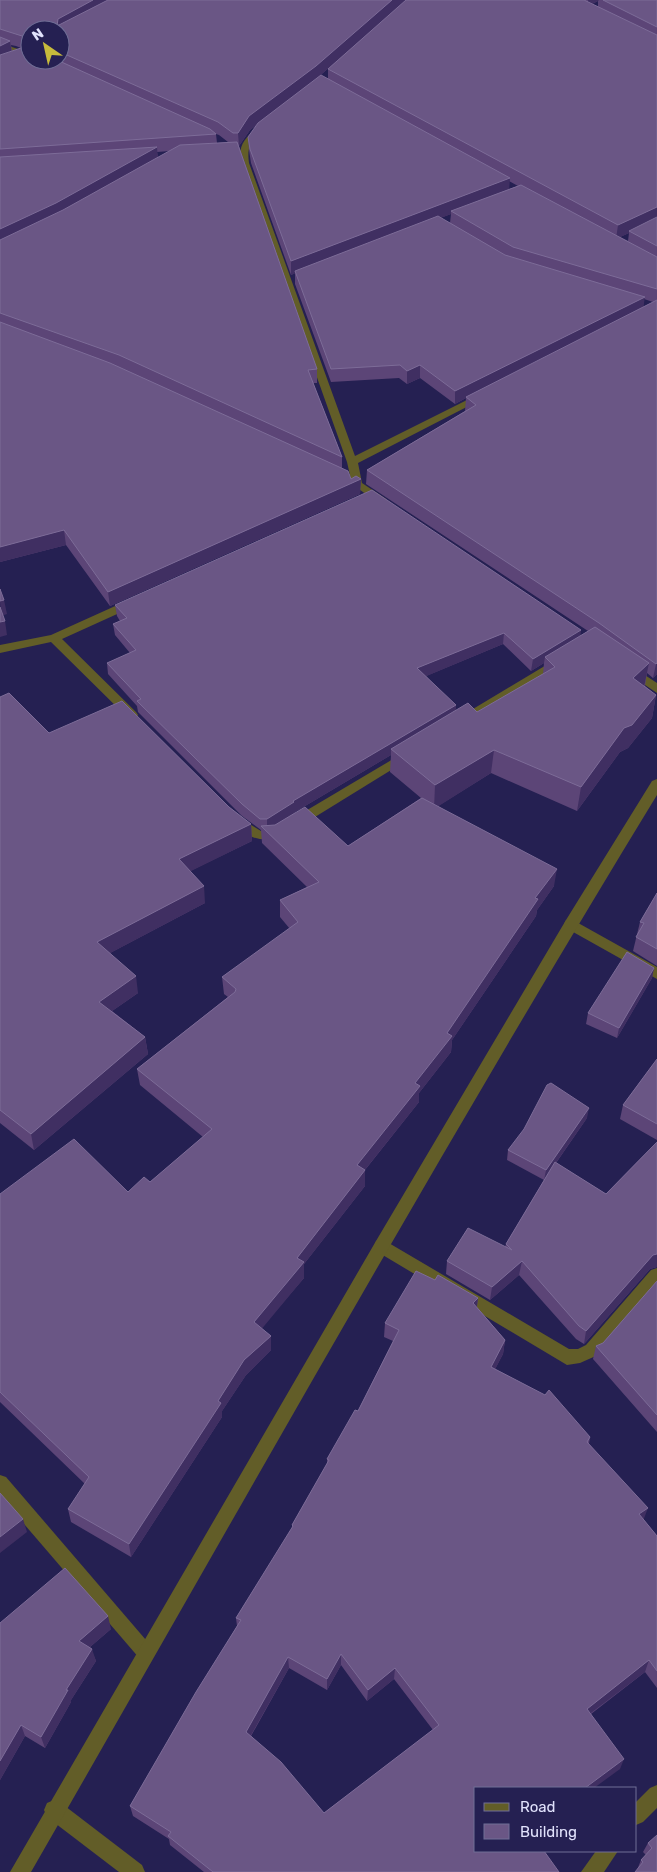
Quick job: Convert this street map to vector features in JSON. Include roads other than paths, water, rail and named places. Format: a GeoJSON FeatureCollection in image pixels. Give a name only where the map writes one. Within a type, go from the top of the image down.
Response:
{"type":"FeatureCollection","features":[{"type":"Feature","properties":{"kind":"street"},"geometry":{"type":"LineString","coordinates":[[0,46],[20,52]]}},
{"type":"Feature","properties":{"kind":"street"},"geometry":{"type":"LineString","coordinates":[[8,61],[20,57]]}},
{"type":"Feature","properties":{"kind":"street"},"geometry":{"type":"LineString","coordinates":[[269,122],[254,133],[242,150],[245,162],[293,279],[352,462],[353,482],[368,496],[389,505]]}},
{"type":"Feature","properties":{"kind":"street"},"geometry":{"type":"LineString","coordinates":[[231,151],[242,150]]}},
{"type":"Feature","properties":{"kind":"street"},"geometry":{"type":"LineString","coordinates":[[352,462],[491,391]]}},
{"type":"Feature","properties":{"kind":"street"},"geometry":{"type":"LineString","coordinates":[[0,649],[54,638],[145,597]]}},
{"type":"Feature","properties":{"kind":"street"},"geometry":{"type":"LineString","coordinates":[[54,638],[138,722]]}},
{"type":"Feature","properties":{"kind":"street"},"geometry":{"type":"LineString","coordinates":[[450,728],[567,657]]}},
{"type":"Feature","properties":{"kind":"street"},"geometry":{"type":"LineString","coordinates":[[621,663],[657,689]]}},
{"type":"Feature","properties":{"kind":"street"},"geometry":{"type":"LineString","coordinates":[[229,813],[257,837],[270,837],[417,749]]}},
{"type":"Feature","properties":{"kind":"street"},"geometry":{"type":"LineString","coordinates":[[20,1872],[54,1810],[382,1246],[571,924],[657,784]]}},
{"type":"Feature","properties":{"kind":"street"},"geometry":{"type":"LineString","coordinates":[[571,924],[657,974]]}},
{"type":"Feature","properties":{"kind":"street"},"geometry":{"type":"LineString","coordinates":[[382,1246],[567,1357],[580,1356],[592,1350],[657,1275]]}},
{"type":"Feature","properties":{"kind":"street"},"geometry":{"type":"LineString","coordinates":[[0,1483],[146,1653]]}},
{"type":"Feature","properties":{"kind":"street"},"geometry":{"type":"LineString","coordinates":[[637,1814],[657,1795]]}},
{"type":"Feature","properties":{"kind":"street"},"geometry":{"type":"LineString","coordinates":[[54,1810],[135,1872]]}},
{"type":"Feature","properties":{"kind":"street"},"geometry":{"type":"LineString","coordinates":[[591,1872],[607,1852]]}}]}
